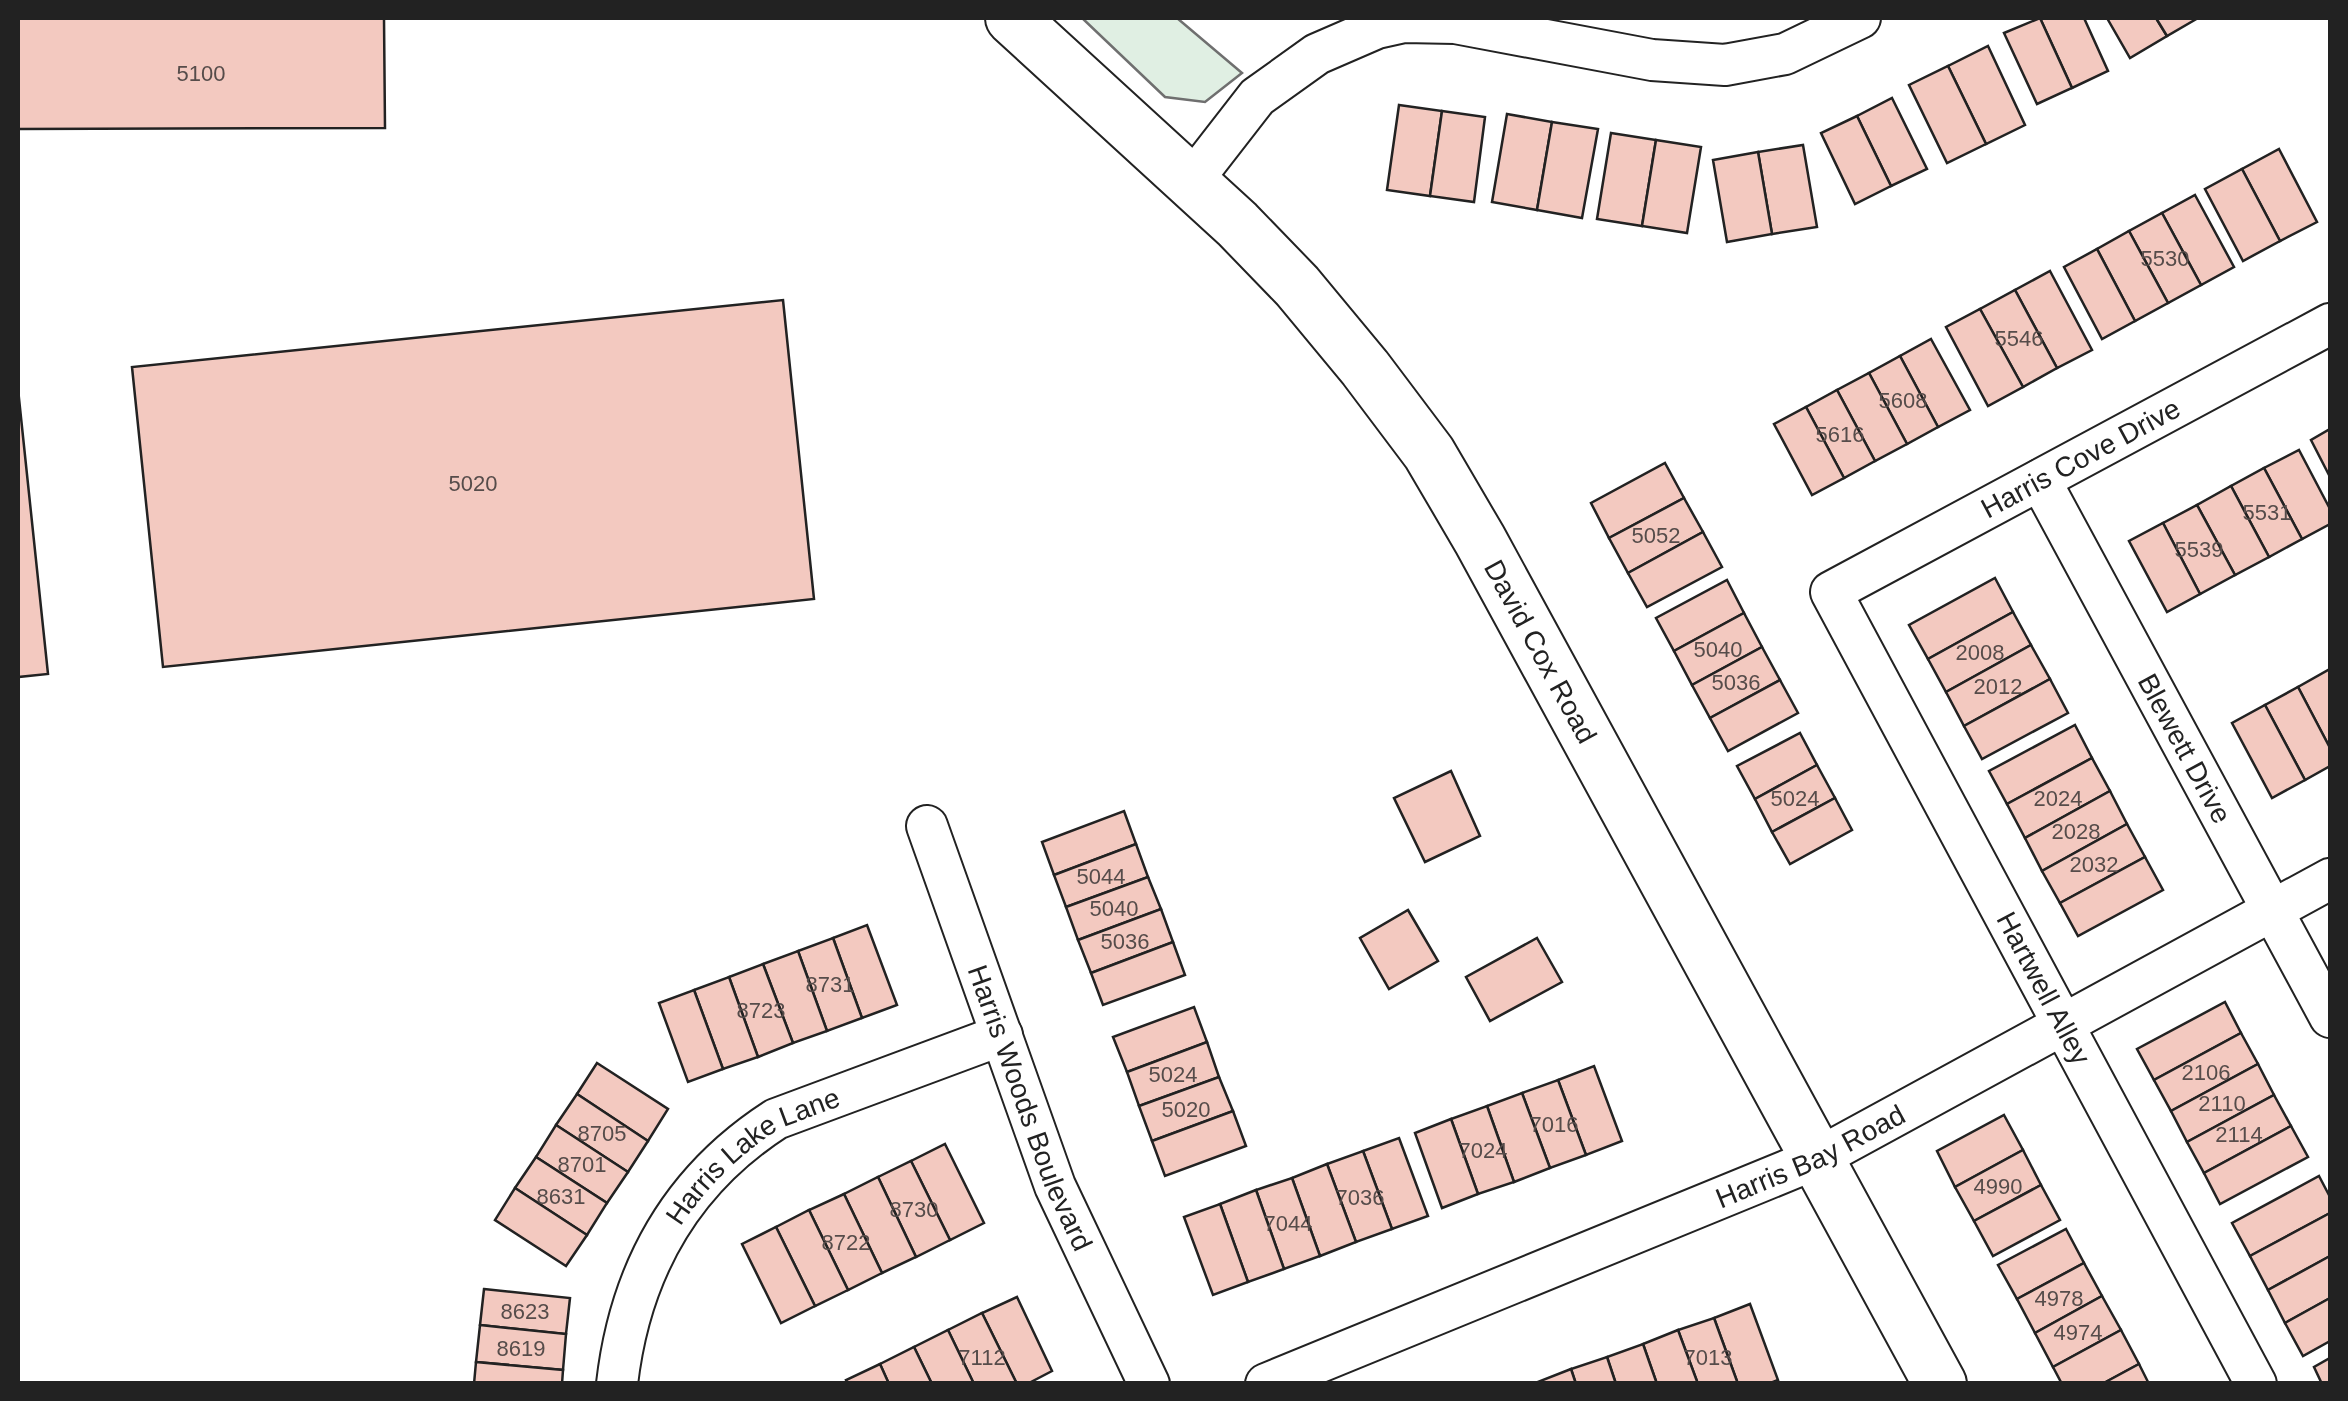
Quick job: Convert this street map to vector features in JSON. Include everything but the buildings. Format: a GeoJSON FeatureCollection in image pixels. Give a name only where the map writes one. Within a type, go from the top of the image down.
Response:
{"type":"FeatureCollection","features":[{"type":"Feature","properties":{"kind":"main road","name":"David Cox Road"},"geometry":{"type":"LineString","coordinates":[[1012,18],[1191,182],[1297,286],[1366,368],[1429,453],[1940,1384]]}},
{"type":"Feature","properties":{"kind":"street"},"geometry":{"type":"LineString","coordinates":[[1191,182],[1257,97],[1317,54],[1377,28],[1425,20],[1455,23],[1652,60],[1725,65],[1785,54],[1860,18]]}},
{"type":"Feature","properties":{"kind":"street","name":"Harris Cove Drive"},"geometry":{"type":"LineString","coordinates":[[1832,592],[2330,324]]}},
{"type":"Feature","properties":{"kind":"street","name":"Blewett Drive"},"geometry":{"type":"LineString","coordinates":[[2040,480],[2330,1017]]}},
{"type":"Feature","properties":{"kind":"street","name":"Hartwell Alley"},"geometry":{"type":"LineString","coordinates":[[1832,592],[2256,1384]]}},
{"type":"Feature","properties":{"kind":"street","name":"Harris Woods Boulevard"},"geometry":{"type":"LineString","coordinates":[[927,826],[1054,1186],[1149,1384]]}},
{"type":"Feature","properties":{"kind":"street","name":"Harris Bay Road"},"geometry":{"type":"LineString","coordinates":[[1266,1384],[1818,1158],[2330,879]]}},
{"type":"Feature","properties":{"kind":"street","name":"Harris Lake Lane"},"geometry":{"type":"LineString","coordinates":[[618,1384],[630,1312],[648,1264],[683,1201],[732,1150],[776,1119],[1002,1035]]}},
{"type":"Feature","properties":{"kind":"green space"},"geometry":{"type":"Polygon","coordinates":[[[1082,18],[1177,18],[1242,73],[1205,102],[1165,97],[1082,18]]]}}]}
